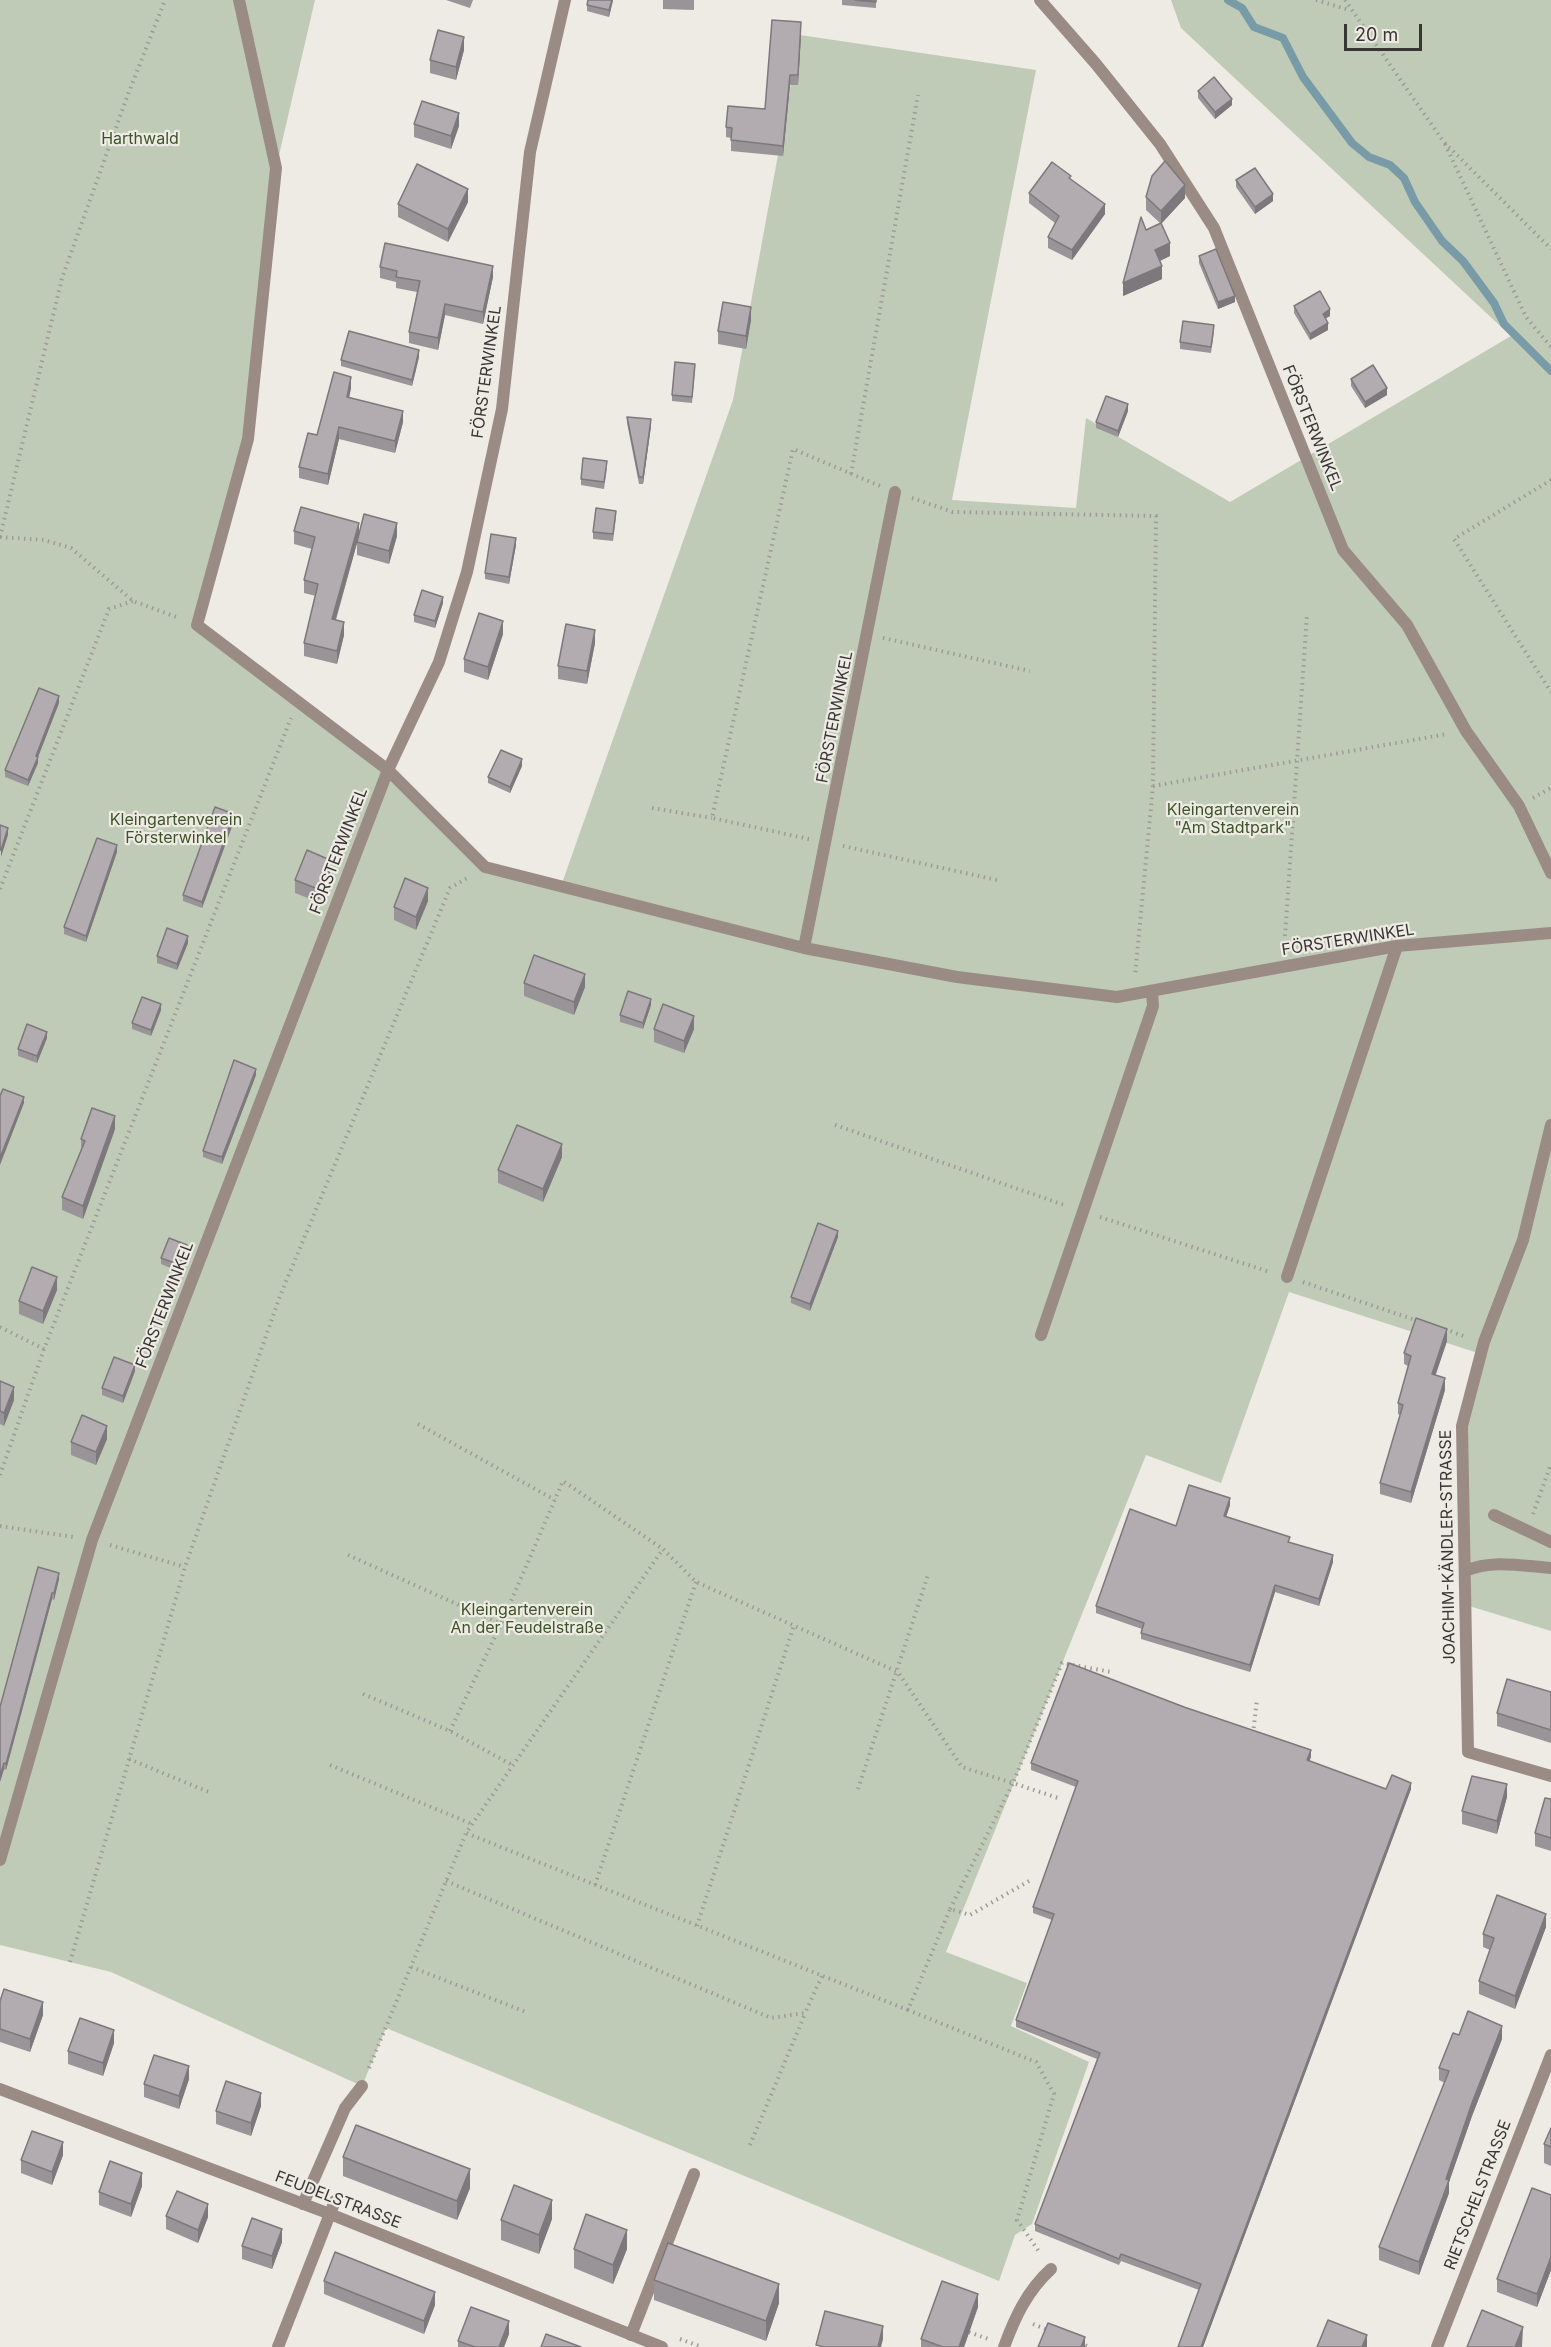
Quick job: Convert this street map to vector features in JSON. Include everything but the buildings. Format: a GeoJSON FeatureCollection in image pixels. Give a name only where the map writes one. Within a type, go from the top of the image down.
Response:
{"type":"FeatureCollection","features":[{"type":"Feature","properties":{"kind":"street"},"geometry":{"type":"LineString","coordinates":[[239,0],[276,168],[248,439],[197,625],[387,770],[485,867]]}},
{"type":"Feature","properties":{"kind":"street","name":"FÖRSTERWINKEL"},"geometry":{"type":"LineString","coordinates":[[0,1860],[92,1540],[387,770],[439,662],[467,572],[502,409],[530,152],[565,0]]}},
{"type":"Feature","properties":{"kind":"street","name":"FÖRSTERWINKEL"},"geometry":{"type":"LineString","coordinates":[[1040,0],[1160,144],[1214,228],[1343,550],[1407,625],[1466,731],[1519,806],[1551,873]]}},
{"type":"Feature","properties":{"kind":"street","name":"FÖRSTERWINKEL"},"geometry":{"type":"LineString","coordinates":[[804,948],[827,843],[895,492]]}},
{"type":"Feature","properties":{"kind":"street","name":"FÖRSTERWINKEL"},"geometry":{"type":"LineString","coordinates":[[485,867],[804,948],[957,977],[1117,997],[1397,946],[1551,933]]}},
{"type":"Feature","properties":{"kind":"street"},"geometry":{"type":"LineString","coordinates":[[1287,1277],[1397,946]]}},
{"type":"Feature","properties":{"kind":"street"},"geometry":{"type":"LineString","coordinates":[[1041,1335],[1153,1006],[1152,992]]}},
{"type":"Feature","properties":{"kind":"street","name":"JOACHIM-KÄNDLER-STRASSE"},"geometry":{"type":"LineString","coordinates":[[1551,1125],[1523,1240],[1484,1342],[1462,1426],[1468,1752],[1551,1776]]}},
{"type":"Feature","properties":{"kind":"street"},"geometry":{"type":"LineString","coordinates":[[1494,1515],[1551,1542]]}},
{"type":"Feature","properties":{"kind":"street"},"geometry":{"type":"LineString","coordinates":[[1465,1571],[1480,1564],[1492,1563],[1551,1568]]}},
{"type":"Feature","properties":{"kind":"street","name":"RIETSCHELSTRASSE"},"geometry":{"type":"LineString","coordinates":[[1437,2347],[1551,2055]]}},
{"type":"Feature","properties":{"kind":"street"},"geometry":{"type":"LineString","coordinates":[[303,2204],[345,2108],[362,2086]]}},
{"type":"Feature","properties":{"kind":"street","name":"FEUDELSTRASSE"},"geometry":{"type":"LineString","coordinates":[[0,2089],[330,2214],[662,2347]]}},
{"type":"Feature","properties":{"kind":"street"},"geometry":{"type":"LineString","coordinates":[[631,2335],[694,2174]]}},
{"type":"Feature","properties":{"kind":"street"},"geometry":{"type":"LineString","coordinates":[[278,2347],[335,2201]]}},
{"type":"Feature","properties":{"kind":"street"},"geometry":{"type":"LineString","coordinates":[[1004,2347],[1016,2317],[1034,2285],[1051,2268]]}},
{"type":"Feature","properties":{"kind":"path"},"geometry":{"type":"LineString","coordinates":[[165,0],[127,97],[62,278],[0,537],[44,540],[71,548],[133,602],[197,625]]}},
{"type":"Feature","properties":{"kind":"path"},"geometry":{"type":"LineString","coordinates":[[1316,0],[1350,10]]}},
{"type":"Feature","properties":{"kind":"path"},"geometry":{"type":"LineString","coordinates":[[1345,0],[1443,141],[1551,249]]}},
{"type":"Feature","properties":{"kind":"path"},"geometry":{"type":"LineString","coordinates":[[851,474],[918,95]]}},
{"type":"Feature","properties":{"kind":"path"},"geometry":{"type":"LineString","coordinates":[[1443,141],[1526,317],[1551,347]]}},
{"type":"Feature","properties":{"kind":"path"},"geometry":{"type":"LineString","coordinates":[[712,818],[793,449],[895,492],[953,512],[1156,516],[1153,786],[1134,995]]}},
{"type":"Feature","properties":{"kind":"path"},"geometry":{"type":"LineString","coordinates":[[1551,480],[1454,539],[1551,692]]}},
{"type":"Feature","properties":{"kind":"path"},"geometry":{"type":"LineString","coordinates":[[0,889],[109,609],[133,602]]}},
{"type":"Feature","properties":{"kind":"path"},"geometry":{"type":"LineString","coordinates":[[1285,936],[1295,761],[1307,615]]}},
{"type":"Feature","properties":{"kind":"path"},"geometry":{"type":"LineString","coordinates":[[868,634],[1030,671]]}},
{"type":"Feature","properties":{"kind":"path"},"geometry":{"type":"LineString","coordinates":[[0,1475],[44,1349],[297,701]]}},
{"type":"Feature","properties":{"kind":"path"},"geometry":{"type":"LineString","coordinates":[[1153,786],[1466,731]]}},
{"type":"Feature","properties":{"kind":"path"},"geometry":{"type":"LineString","coordinates":[[652,808],[712,818],[997,880]]}},
{"type":"Feature","properties":{"kind":"path"},"geometry":{"type":"LineString","coordinates":[[70,1962],[185,1567],[280,1296],[450,888],[485,867]]}},
{"type":"Feature","properties":{"kind":"path"},"geometry":{"type":"LineString","coordinates":[[835,1125],[1083,1212],[1430,1324]]}},
{"type":"Feature","properties":{"kind":"path"},"geometry":{"type":"LineString","coordinates":[[0,1327],[44,1349]]}},
{"type":"Feature","properties":{"kind":"path"},"geometry":{"type":"LineString","coordinates":[[1440,1328],[1484,1342]]}},
{"type":"Feature","properties":{"kind":"path"},"geometry":{"type":"LineString","coordinates":[[418,1424],[555,1500]]}},
{"type":"Feature","properties":{"kind":"path"},"geometry":{"type":"LineString","coordinates":[[1527,1531],[1551,1464]]}},
{"type":"Feature","properties":{"kind":"path"},"geometry":{"type":"LineString","coordinates":[[450,1731],[501,1624],[563,1481],[663,1549],[696,1582],[898,1672],[962,1767],[1061,1799]]}},
{"type":"Feature","properties":{"kind":"path"},"geometry":{"type":"LineString","coordinates":[[0,1526],[92,1540],[185,1567]]}},
{"type":"Feature","properties":{"kind":"path"},"geometry":{"type":"LineString","coordinates":[[362,2086],[466,1833],[663,1549]]}},
{"type":"Feature","properties":{"kind":"path"},"geometry":{"type":"LineString","coordinates":[[348,1555],[501,1624]]}},
{"type":"Feature","properties":{"kind":"path"},"geometry":{"type":"LineString","coordinates":[[858,1789],[928,1575]]}},
{"type":"Feature","properties":{"kind":"path"},"geometry":{"type":"LineString","coordinates":[[595,1885],[696,1582]]}},
{"type":"Feature","properties":{"kind":"path"},"geometry":{"type":"LineString","coordinates":[[698,1926],[794,1625]]}},
{"type":"Feature","properties":{"kind":"path"},"geometry":{"type":"LineString","coordinates":[[908,2010],[950,1909],[1013,1783],[1062,1663],[1111,1672]]}},
{"type":"Feature","properties":{"kind":"path"},"geometry":{"type":"LineString","coordinates":[[363,1694],[450,1731],[514,1766]]}},
{"type":"Feature","properties":{"kind":"path"},"geometry":{"type":"LineString","coordinates":[[1253,1741],[1257,1699]]}},
{"type":"Feature","properties":{"kind":"path"},"geometry":{"type":"LineString","coordinates":[[129,1759],[211,1793]]}},
{"type":"Feature","properties":{"kind":"path"},"geometry":{"type":"LineString","coordinates":[[330,1765],[472,1824]]}},
{"type":"Feature","properties":{"kind":"path"},"geometry":{"type":"LineString","coordinates":[[466,1833],[1036,2062],[1054,2094],[1017,2220],[1051,2268]]}},
{"type":"Feature","properties":{"kind":"path"},"geometry":{"type":"LineString","coordinates":[[446,1881],[771,2018],[805,2013]]}},
{"type":"Feature","properties":{"kind":"path"},"geometry":{"type":"LineString","coordinates":[[950,1909],[970,1915],[1029,1881]]}},
{"type":"Feature","properties":{"kind":"path"},"geometry":{"type":"LineString","coordinates":[[411,1967],[526,2012]]}},
{"type":"Feature","properties":{"kind":"path"},"geometry":{"type":"LineString","coordinates":[[750,2145],[822,1976]]}},
{"type":"Feature","properties":{"kind":"path"},"geometry":{"type":"LineString","coordinates":[[1016,2317],[1057,2334]]}},
{"type":"Feature","properties":{"kind":"path"},"geometry":{"type":"LineString","coordinates":[[969,2332],[978,2336]]}},
{"type":"Feature","properties":{"kind":"path"},"geometry":{"type":"LineString","coordinates":[[1078,2343],[1089,2347]]}},
{"type":"Feature","properties":{"kind":"green space"},"geometry":{"type":"Polygon","coordinates":[[[0,0],[315,0],[276,168],[248,439],[197,625],[387,770],[485,867],[561,886],[733,400],[800,35],[1036,70],[952,500],[1076,508],[1086,418],[1230,502],[1511,336],[1181,28],[1171,0],[1551,0],[1551,1631],[1466,1605],[1462,1426],[1481,1354],[1289,1292],[1221,1483],[1146,1455],[946,1952],[1027,1983],[1011,2026],[1089,2062],[1032,2224],[1015,2235],[999,2281],[386,2028],[362,2086],[111,1972],[0,1945],[0,0]]]}},
{"type":"Feature","properties":{"kind":"waterway"},"geometry":{"type":"LineString","coordinates":[[1228,0],[1242,8],[1254,27],[1283,38],[1303,77],[1352,143],[1369,157],[1390,165],[1404,178],[1415,202],[1442,241],[1463,261],[1494,303],[1504,324],[1551,371]]}},
{"type":"Feature","properties":{"kind":"park label","name":"Harthwald"},"geometry":{"type":"Point","coordinates":[140,139]}},
{"type":"Feature","properties":{"kind":"park label","name":"Kleingartenverein \"Am Stadtpark\""},"geometry":{"type":"Point","coordinates":[1233,819]}},
{"type":"Feature","properties":{"kind":"park label","name":"Kleingartenverein Försterwinkel"},"geometry":{"type":"Point","coordinates":[176,829]}},
{"type":"Feature","properties":{"kind":"park label","name":"Kleingartenverein An der Feudelstraße"},"geometry":{"type":"Point","coordinates":[527,1619]}}]}
